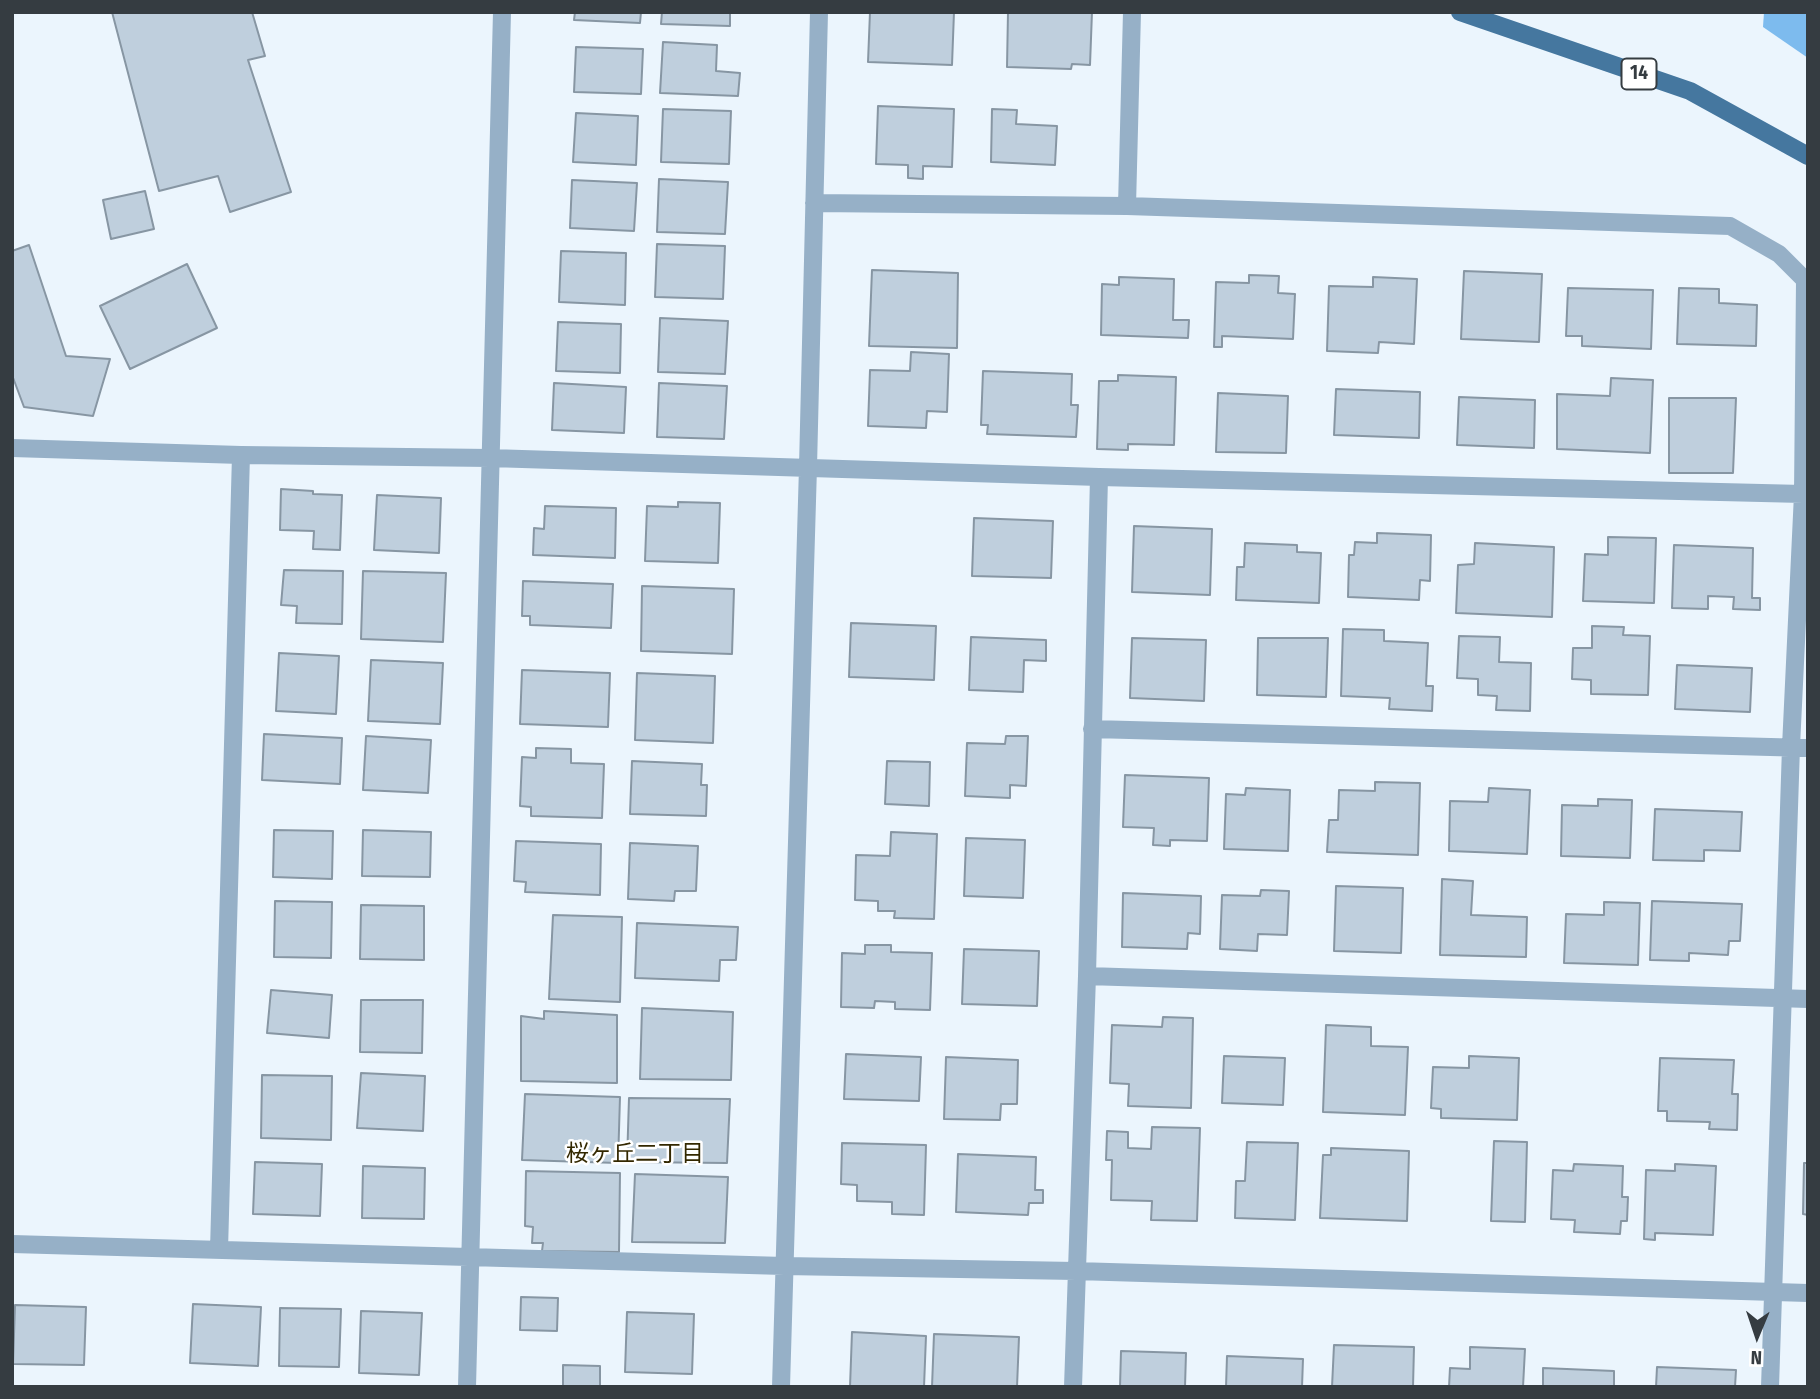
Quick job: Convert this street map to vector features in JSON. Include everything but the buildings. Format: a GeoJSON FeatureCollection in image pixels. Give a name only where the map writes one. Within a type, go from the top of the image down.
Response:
{"type":"FeatureCollection","features":[{"type":"Feature","properties":{"kind":"main road","name":"14"},"geometry":{"type":"LineString","coordinates":[[1460,12],[1690,91],[1808,156]]}},
{"type":"Feature","properties":{"kind":"street"},"geometry":{"type":"LineString","coordinates":[[467,1387],[502,12]]}},
{"type":"Feature","properties":{"kind":"street"},"geometry":{"type":"LineString","coordinates":[[780,1387],[819,12]]}},
{"type":"Feature","properties":{"kind":"street"},"geometry":{"type":"LineString","coordinates":[[1127,206],[1132,12]]}},
{"type":"Feature","properties":{"kind":"street"},"geometry":{"type":"LineString","coordinates":[[814,203],[1127,206],[1730,226],[1779,254],[1806,282],[1800,748],[1784,998],[1770,1387]]}},
{"type":"Feature","properties":{"kind":"street"},"geometry":{"type":"LineString","coordinates":[[12,448],[240,455],[490,458],[1100,477],[1803,494]]}},
{"type":"Feature","properties":{"kind":"street"},"geometry":{"type":"LineString","coordinates":[[219,1250],[240,455]]}},
{"type":"Feature","properties":{"kind":"street"},"geometry":{"type":"LineString","coordinates":[[1073,1387],[1100,477]]}},
{"type":"Feature","properties":{"kind":"street"},"geometry":{"type":"LineString","coordinates":[[1092,729],[1800,748]]}},
{"type":"Feature","properties":{"kind":"street"},"geometry":{"type":"LineString","coordinates":[[1087,976],[1808,999]]}},
{"type":"Feature","properties":{"kind":"street"},"geometry":{"type":"LineString","coordinates":[[12,1244],[1808,1293]]}},
{"type":"Feature","properties":{"kind":"water"},"geometry":{"type":"Polygon","coordinates":[[[1764,12],[1808,12],[1808,58],[1763,27],[1764,12]]]}},
{"type":"Feature","properties":{"kind":"district","name":"桜ヶ丘二丁目"},"geometry":{"type":"Point","coordinates":[635,1155]}}]}
